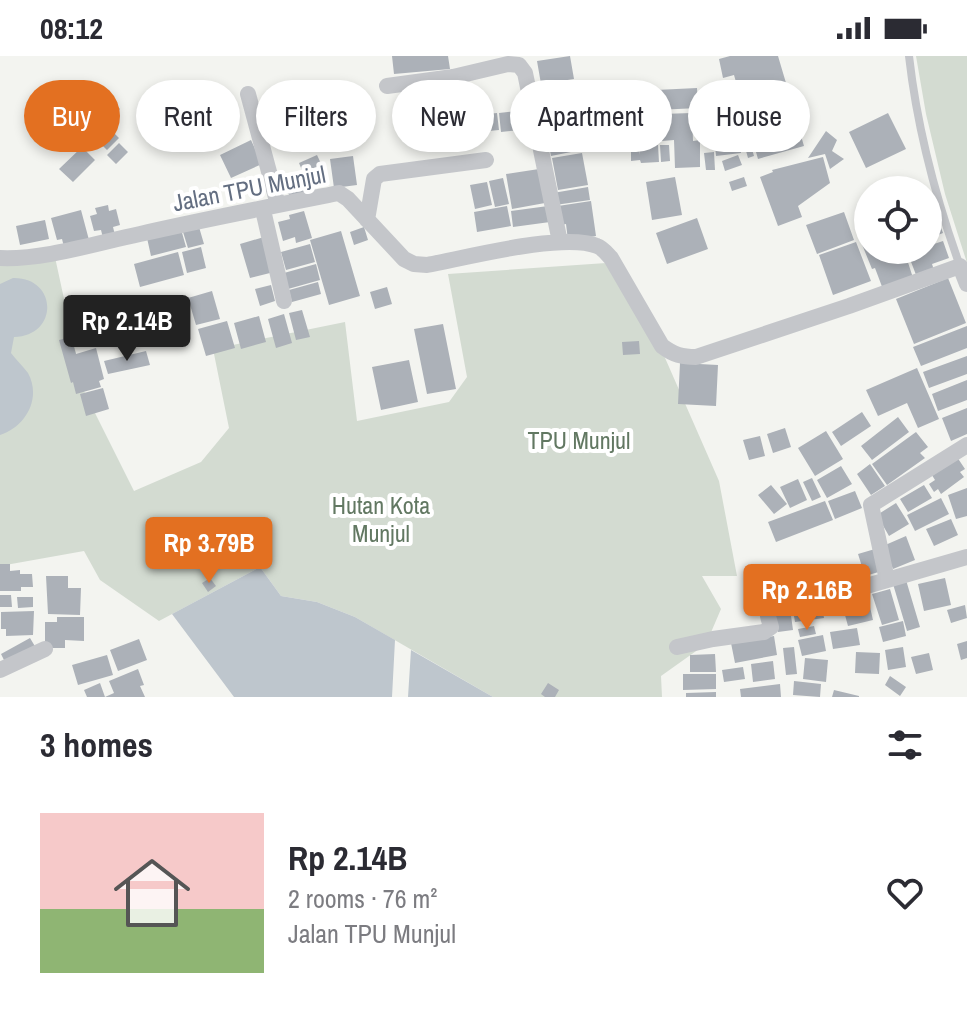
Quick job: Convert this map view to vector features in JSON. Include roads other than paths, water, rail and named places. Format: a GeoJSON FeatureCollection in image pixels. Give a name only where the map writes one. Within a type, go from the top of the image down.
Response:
{"type":"FeatureCollection","features":[{"type":"Feature","properties":{"kind":"street"},"geometry":{"type":"LineString","coordinates":[[387,86],[453,77],[508,64],[519,65],[525,73],[560,242]]}},
{"type":"Feature","properties":{"kind":"street"},"geometry":{"type":"LineString","coordinates":[[248,94],[284,301]]}},
{"type":"Feature","properties":{"kind":"street"},"geometry":{"type":"LineString","coordinates":[[367,220],[374,179],[380,174],[486,160]]}},
{"type":"Feature","properties":{"kind":"street","name":"Jalan TPU Munjul"},"geometry":{"type":"LineString","coordinates":[[0,258],[73,249],[339,193],[404,259],[414,264],[427,265],[560,242],[600,246],[611,258],[662,346],[683,357],[710,353],[960,266]]}},
{"type":"Feature","properties":{"kind":"street"},"geometry":{"type":"LineString","coordinates":[[960,266],[967,284]]}},
{"type":"Feature","properties":{"kind":"street"},"geometry":{"type":"LineString","coordinates":[[887,580],[871,505],[967,445]]}},
{"type":"Feature","properties":{"kind":"street"},"geometry":{"type":"LineString","coordinates":[[677,647],[768,630],[771,627],[766,609],[772,599],[824,595],[967,557]]}},
{"type":"Feature","properties":{"kind":"street"},"geometry":{"type":"LineString","coordinates":[[0,670],[45,649]]}},
{"type":"Feature","properties":{"kind":"lane"},"geometry":{"type":"LineString","coordinates":[[909,56],[914,102],[960,266]]}},
{"type":"Feature","properties":{"kind":"park label","name":"TPU Munjul"},"geometry":{"type":"Point","coordinates":[579,440]}},
{"type":"Feature","properties":{"kind":"park label","name":"Hutan Kota Munjul"},"geometry":{"type":"Point","coordinates":[381,519]}}]}
